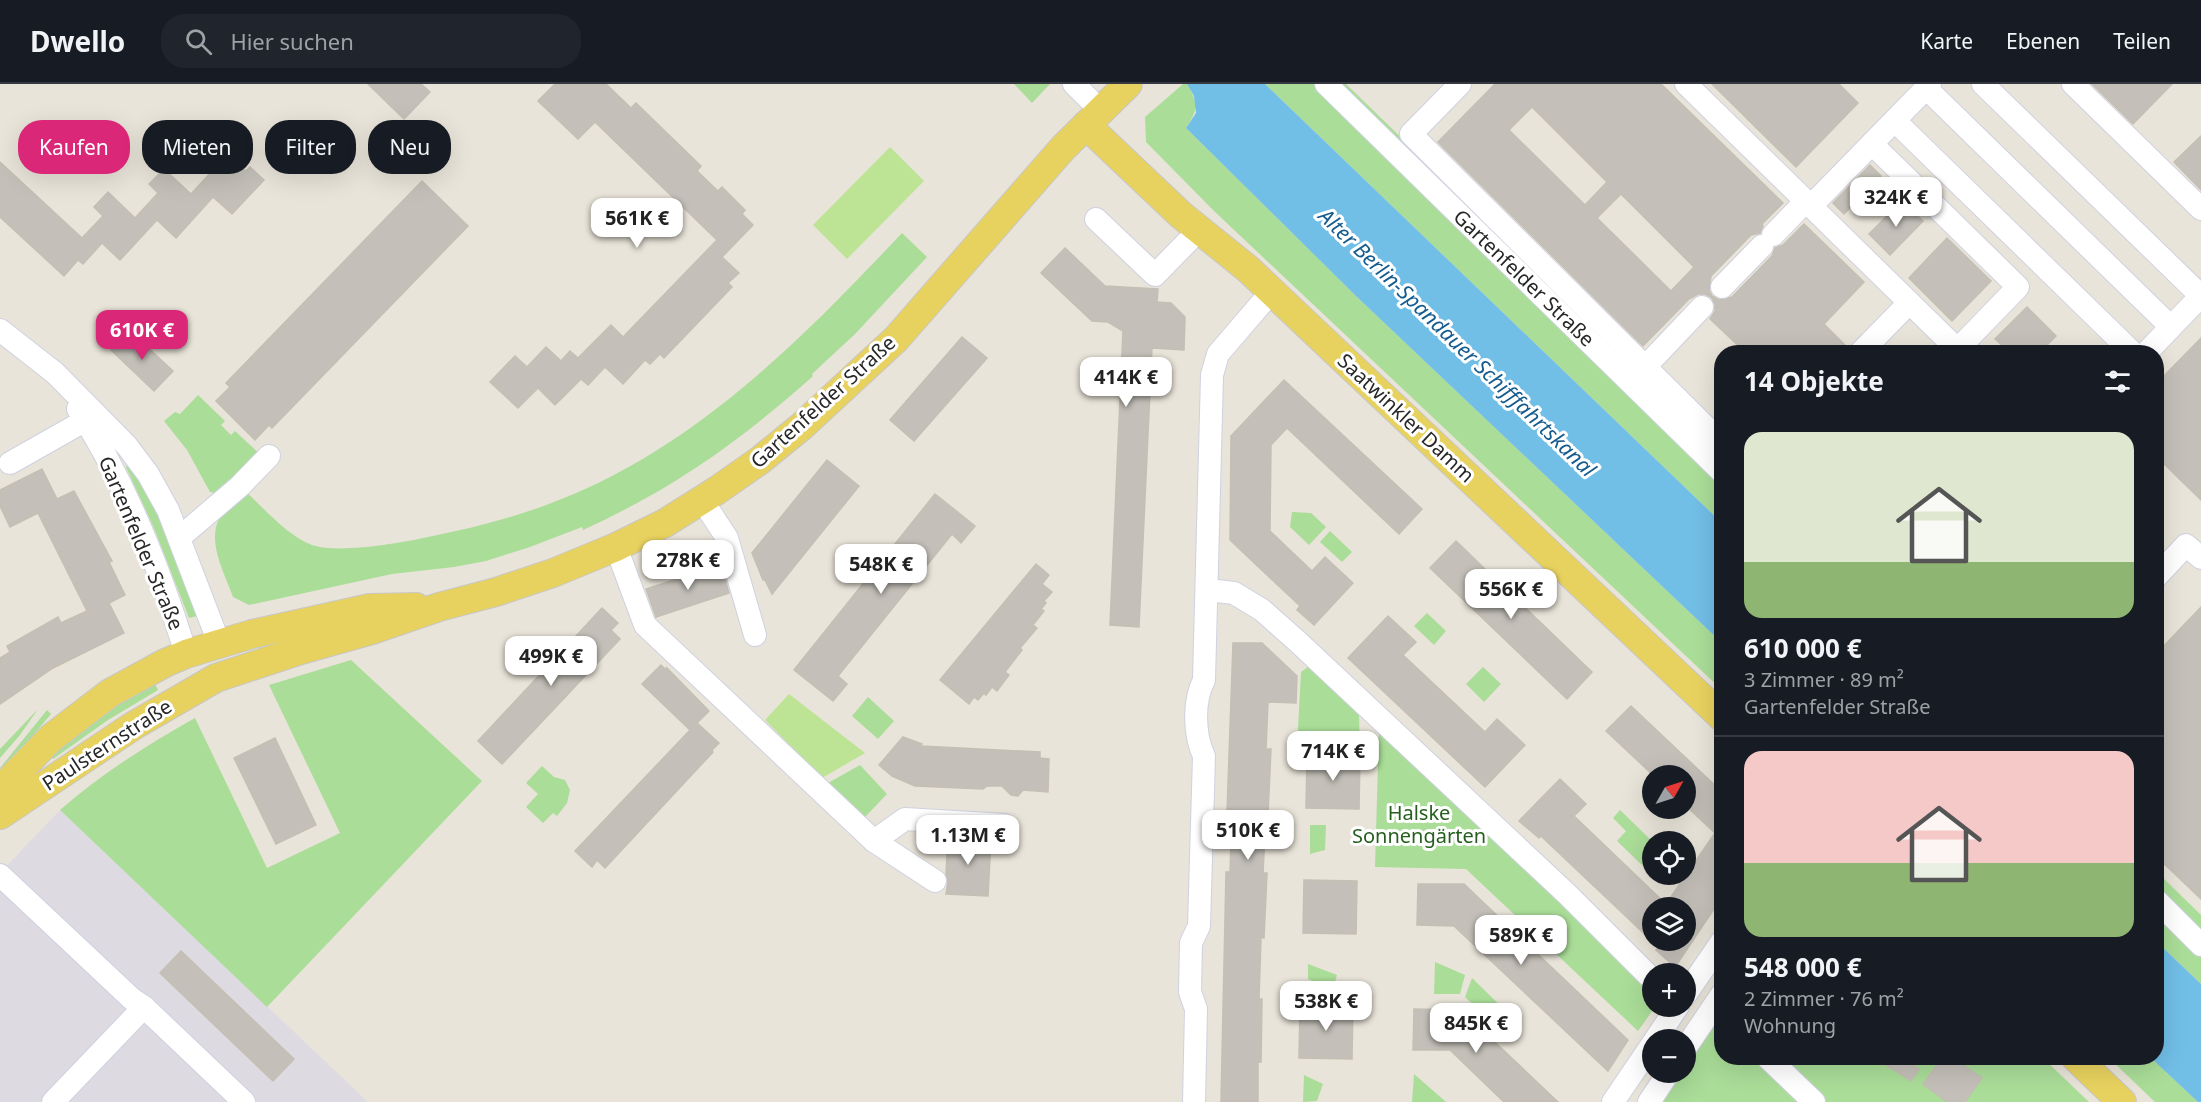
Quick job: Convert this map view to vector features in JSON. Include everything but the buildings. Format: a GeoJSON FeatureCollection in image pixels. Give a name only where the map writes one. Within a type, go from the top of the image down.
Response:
{"type":"FeatureCollection","features":[{"type":"Feature","properties":{"kind":"main road","name":"Gartenfelder Straße"},"geometry":{"type":"LineString","coordinates":[[216,678],[553,573],[616,547],[664,523],[702,500],[759,461],[802,426],[870,364],[936,294],[1003,215],[1093,118],[1128,84]]}},
{"type":"Feature","properties":{"kind":"main road","name":"Saatwinkler Damm"},"geometry":{"type":"LineString","coordinates":[[1093,118],[1199,230],[1224,248],[1272,291],[1714,709]]}},
{"type":"Feature","properties":{"kind":"main road","name":"Gartenfelder Straße"},"geometry":{"type":"LineString","coordinates":[[186,654],[219,643],[370,608],[439,607]]}},
{"type":"Feature","properties":{"kind":"main road","name":"Gartenfelder Straße"},"geometry":{"type":"LineString","coordinates":[[216,678],[219,643]]}},
{"type":"Feature","properties":{"kind":"main road","name":"Gartenfelder Straße"},"geometry":{"type":"LineString","coordinates":[[186,654],[216,678]]}},
{"type":"Feature","properties":{"kind":"main road","name":"Paulsternstraße"},"geometry":{"type":"LineString","coordinates":[[0,790],[51,738],[110,693],[186,654]]}},
{"type":"Feature","properties":{"kind":"main road","name":"Paulsternstraße"},"geometry":{"type":"LineString","coordinates":[[0,814],[70,770],[133,726],[216,678]]}},
{"type":"Feature","properties":{"kind":"main road"},"geometry":{"type":"LineString","coordinates":[[2083,1065],[2122,1102]]}},
{"type":"Feature","properties":{"kind":"street","name":"Saatwinkler Damm"},"geometry":{"type":"LineString","coordinates":[[1074,84],[1093,118]]}},
{"type":"Feature","properties":{"kind":"street","name":"Gartenfelder Straße"},"geometry":{"type":"LineString","coordinates":[[1326,84],[1714,464]]}},
{"type":"Feature","properties":{"kind":"street"},"geometry":{"type":"LineString","coordinates":[[1460,84],[1411,134],[1714,435]]}},
{"type":"Feature","properties":{"kind":"street"},"geometry":{"type":"LineString","coordinates":[[1686,84],[1953,345]]}},
{"type":"Feature","properties":{"kind":"street"},"geometry":{"type":"LineString","coordinates":[[1983,84],[2201,296],[2154,345]]}},
{"type":"Feature","properties":{"kind":"street"},"geometry":{"type":"LineString","coordinates":[[2073,84],[2201,209]]}},
{"type":"Feature","properties":{"kind":"street"},"geometry":{"type":"LineString","coordinates":[[1722,287],[1767,240],[1872,144],[1928,86],[2171,327]]}},
{"type":"Feature","properties":{"kind":"street"},"geometry":{"type":"LineString","coordinates":[[1895,121],[2125,345]]}},
{"type":"Feature","properties":{"kind":"street"},"geometry":{"type":"LineString","coordinates":[[1872,144],[2018,287],[1965,345]]}},
{"type":"Feature","properties":{"kind":"street"},"geometry":{"type":"LineString","coordinates":[[1096,219],[1155,275],[1199,230]]}},
{"type":"Feature","properties":{"kind":"street"},"geometry":{"type":"LineString","coordinates":[[1194,1102],[1196,1009],[1190,992],[1191,942],[1199,926],[1204,756],[1197,742],[1198,692],[1204,681],[1212,375],[1218,354],[1272,291]]}},
{"type":"Feature","properties":{"kind":"street"},"geometry":{"type":"LineString","coordinates":[[1868,345],[1910,303]]}},
{"type":"Feature","properties":{"kind":"street"},"geometry":{"type":"LineString","coordinates":[[1645,367],[1702,307]]}},
{"type":"Feature","properties":{"kind":"street","name":"Gartenfelder Straße"},"geometry":{"type":"LineString","coordinates":[[0,330],[55,373],[127,446],[168,510],[219,643]]}},
{"type":"Feature","properties":{"kind":"street","name":"Gartenfelder Straße"},"geometry":{"type":"LineString","coordinates":[[55,373],[86,420],[117,478],[173,613],[186,654]]}},
{"type":"Feature","properties":{"kind":"street"},"geometry":{"type":"LineString","coordinates":[[10,463],[86,420]]}},
{"type":"Feature","properties":{"kind":"street"},"geometry":{"type":"LineString","coordinates":[[179,538],[240,486],[269,456]]}},
{"type":"Feature","properties":{"kind":"street"},"geometry":{"type":"LineString","coordinates":[[702,500],[727,538],[755,635]]}},
{"type":"Feature","properties":{"kind":"street"},"geometry":{"type":"LineString","coordinates":[[2164,569],[2186,545],[2201,558]]}},
{"type":"Feature","properties":{"kind":"street"},"geometry":{"type":"LineString","coordinates":[[616,547],[645,626],[874,841],[934,881]]}},
{"type":"Feature","properties":{"kind":"street"},"geometry":{"type":"LineString","coordinates":[[1208,590],[1234,593],[1262,610],[1319,660],[1567,894],[1642,969]]}},
{"type":"Feature","properties":{"kind":"street"},"geometry":{"type":"LineString","coordinates":[[874,841],[906,819],[1004,825]]}},
{"type":"Feature","properties":{"kind":"street"},"geometry":{"type":"LineString","coordinates":[[0,875],[244,1102]]}},
{"type":"Feature","properties":{"kind":"street"},"geometry":{"type":"LineString","coordinates":[[2164,908],[2201,945]]}},
{"type":"Feature","properties":{"kind":"street"},"geometry":{"type":"LineString","coordinates":[[1696,979],[1714,953]]}},
{"type":"Feature","properties":{"kind":"street"},"geometry":{"type":"LineString","coordinates":[[53,1102],[144,1007]]}},
{"type":"Feature","properties":{"kind":"street"},"geometry":{"type":"LineString","coordinates":[[1696,1034],[1714,1012]]}},
{"type":"Feature","properties":{"kind":"street"},"geometry":{"type":"LineString","coordinates":[[1613,1102],[1642,1059]]}},
{"type":"Feature","properties":{"kind":"street"},"geometry":{"type":"LineString","coordinates":[[1775,1065],[1814,1102]]}},
{"type":"Feature","properties":{"kind":"street"},"geometry":{"type":"LineString","coordinates":[[1649,1102],[1662,1083]]}},
{"type":"Feature","properties":{"kind":"shaded area"},"geometry":{"type":"Polygon","coordinates":[[[60,810],[368,1102],[0,1102],[0,873],[60,810]]]}},
{"type":"Feature","properties":{"kind":"green space"},"geometry":{"type":"Polygon","coordinates":[[[1014,84],[1050,84],[1032,103],[1014,84]]]}},
{"type":"Feature","properties":{"kind":"green space"},"geometry":{"type":"Polygon","coordinates":[[[1183,84],[1187,84],[1196,107],[1186,128],[1357,297],[1714,635],[1714,682],[1214,211],[1146,142],[1145,117],[1183,84]]]}},
{"type":"Feature","properties":{"kind":"green space"},"geometry":{"type":"Polygon","coordinates":[[[1265,84],[1346,84],[1714,441],[1714,515],[1265,84]]]}},
{"type":"Feature","properties":{"kind":"green space"},"geometry":{"type":"Polygon","coordinates":[[[890,147],[924,181],[847,259],[813,225],[890,147]]]}},
{"type":"Feature","properties":{"kind":"green space"},"geometry":{"type":"Polygon","coordinates":[[[902,233],[927,257],[855,334],[812,374],[813,376],[758,422],[676,481],[646,498],[583,530],[582,527],[486,561],[392,574],[249,605],[233,597],[219,558],[215,538],[221,515],[242,488],[293,535],[312,545],[337,548],[386,545],[445,534],[511,517],[559,500],[609,477],[657,450],[745,386],[826,311],[902,233]]]}},
{"type":"Feature","properties":{"kind":"green space"},"geometry":{"type":"Polygon","coordinates":[[[198,395],[225,421],[221,425],[231,435],[235,431],[261,455],[220,494],[210,492],[187,450],[164,421],[175,412],[180,414],[198,395]]]}},
{"type":"Feature","properties":{"kind":"green space"},"geometry":{"type":"Polygon","coordinates":[[[129,463],[158,509],[201,615],[189,618],[154,528],[126,467],[129,463]]]}},
{"type":"Feature","properties":{"kind":"green space"},"geometry":{"type":"Polygon","coordinates":[[[1292,512],[1311,513],[1326,527],[1309,545],[1290,527],[1292,512]]]}},
{"type":"Feature","properties":{"kind":"green space"},"geometry":{"type":"Polygon","coordinates":[[[1330,531],[1352,552],[1342,562],[1320,542],[1330,531]]]}},
{"type":"Feature","properties":{"kind":"green space"},"geometry":{"type":"Polygon","coordinates":[[[1427,613],[1446,631],[1434,645],[1414,626],[1427,613]]]}},
{"type":"Feature","properties":{"kind":"green space"},"geometry":{"type":"Polygon","coordinates":[[[351,660],[482,781],[267,1007],[60,810],[125,761],[195,718],[267,868],[340,833],[269,685],[351,660]]]}},
{"type":"Feature","properties":{"kind":"green space"},"geometry":{"type":"Polygon","coordinates":[[[1309,666],[1359,713],[1360,756],[1307,755],[1297,747],[1301,672],[1309,666]]]}},
{"type":"Feature","properties":{"kind":"green space"},"geometry":{"type":"Polygon","coordinates":[[[1483,667],[1501,684],[1484,702],[1466,684],[1483,667]]]}},
{"type":"Feature","properties":{"kind":"green space"},"geometry":{"type":"Polygon","coordinates":[[[153,680],[158,690],[108,720],[53,759],[49,753],[153,680]]]}},
{"type":"Feature","properties":{"kind":"green space"},"geometry":{"type":"Polygon","coordinates":[[[789,694],[865,753],[822,778],[765,720],[789,694]]]}},
{"type":"Feature","properties":{"kind":"green space"},"geometry":{"type":"Polygon","coordinates":[[[868,697],[894,721],[878,739],[852,716],[868,697]]]}},
{"type":"Feature","properties":{"kind":"green space"},"geometry":{"type":"Polygon","coordinates":[[[38,709],[20,735],[0,758],[0,749],[38,709]]]}},
{"type":"Feature","properties":{"kind":"green space"},"geometry":{"type":"Polygon","coordinates":[[[47,710],[51,714],[0,775],[0,768],[47,710]]]}},
{"type":"Feature","properties":{"kind":"green space","name":"Halske Sonnengärten"},"geometry":{"type":"Polygon","coordinates":[[[1379,728],[1642,977],[1642,1017],[1648,1017],[1638,1031],[1466,869],[1375,867],[1379,728]]]}},
{"type":"Feature","properties":{"kind":"green space"},"geometry":{"type":"Polygon","coordinates":[[[860,765],[887,794],[865,817],[828,783],[860,765]]]}},
{"type":"Feature","properties":{"kind":"green space"},"geometry":{"type":"Polygon","coordinates":[[[542,766],[554,777],[565,780],[570,790],[567,803],[557,816],[553,813],[543,823],[526,807],[538,794],[526,783],[542,766]]]}},
{"type":"Feature","properties":{"kind":"green space"},"geometry":{"type":"Polygon","coordinates":[[[1620,810],[1642,831],[1642,865],[1617,841],[1626,831],[1613,818],[1620,810]]]}},
{"type":"Feature","properties":{"kind":"green space"},"geometry":{"type":"Polygon","coordinates":[[[1310,825],[1326,825],[1325,850],[1310,854],[1310,825]]]}},
{"type":"Feature","properties":{"kind":"green space"},"geometry":{"type":"Polygon","coordinates":[[[2164,879],[2201,915],[2201,984],[2164,949],[2164,879]]]}},
{"type":"Feature","properties":{"kind":"green space"},"geometry":{"type":"Polygon","coordinates":[[[1435,962],[1465,975],[1460,994],[1434,994],[1435,962]]]}},
{"type":"Feature","properties":{"kind":"green space"},"geometry":{"type":"Polygon","coordinates":[[[1308,964],[1337,975],[1333,989],[1308,979],[1308,964]]]}},
{"type":"Feature","properties":{"kind":"green space"},"geometry":{"type":"Polygon","coordinates":[[[1472,978],[1513,1018],[1497,1027],[1465,997],[1472,978]]]}},
{"type":"Feature","properties":{"kind":"green space"},"geometry":{"type":"Polygon","coordinates":[[[1714,1019],[1714,1065],[2050,1065],[2089,1102],[1658,1102],[1671,1083],[1696,1083],[1696,1046],[1714,1019]]]}},
{"type":"Feature","properties":{"kind":"green space"},"geometry":{"type":"Polygon","coordinates":[[[2116,1065],[2158,1065],[2198,1102],[2155,1102],[2116,1065]]]}},
{"type":"Feature","properties":{"kind":"green space"},"geometry":{"type":"Polygon","coordinates":[[[1414,1074],[1446,1102],[1412,1102],[1414,1074]]]}},
{"type":"Feature","properties":{"kind":"green space"},"geometry":{"type":"Polygon","coordinates":[[[1304,1075],[1323,1084],[1317,1101],[1303,1102],[1304,1075]]]}},
{"type":"Feature","properties":{"kind":"water","name":"Alter Berlin-Spandauer Schifffahrtskanal"},"geometry":{"type":"Polygon","coordinates":[[[1187,84],[1265,84],[1714,515],[1714,635],[1357,297],[1186,128],[1196,113],[1194,96],[1187,84]]]}},
{"type":"Feature","properties":{"kind":"water"},"geometry":{"type":"Polygon","coordinates":[[[2164,949],[2201,984],[2201,1102],[2198,1102],[2158,1065],[2164,1065],[2164,949]]]}}]}
